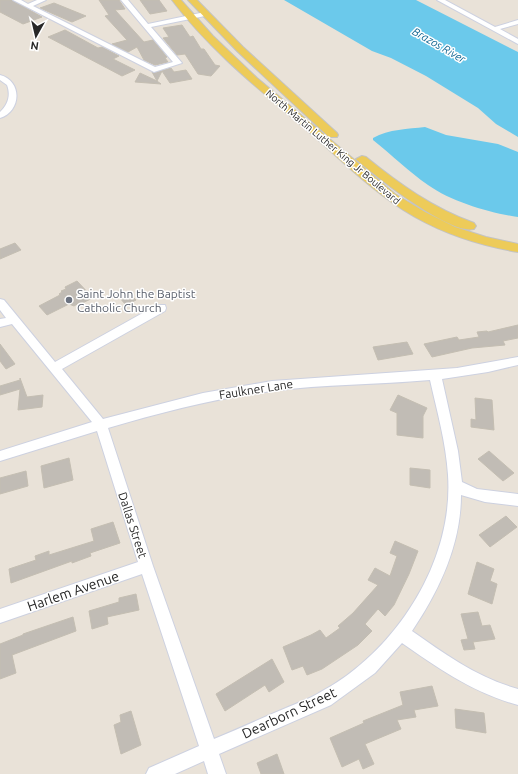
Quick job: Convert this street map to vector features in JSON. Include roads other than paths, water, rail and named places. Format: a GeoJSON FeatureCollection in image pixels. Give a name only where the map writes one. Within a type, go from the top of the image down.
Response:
{"type":"FeatureCollection","features":[{"type":"Feature","properties":{"kind":"main road","name":"North Martin Luther King Jr Boulevard"},"geometry":{"type":"LineString","coordinates":[[176,0],[254,80],[390,197],[440,226],[473,237],[518,248]]}},
{"type":"Feature","properties":{"kind":"main road","name":"North Martin Luther King Jr Boulevard"},"geometry":{"type":"LineString","coordinates":[[192,0],[240,49],[330,133],[393,185],[436,212],[465,224],[496,234],[518,238]]}},
{"type":"Feature","properties":{"kind":"street"},"geometry":{"type":"LineString","coordinates":[[16,0],[154,70],[178,63],[124,0]]}},
{"type":"Feature","properties":{"kind":"street"},"geometry":{"type":"LineString","coordinates":[[28,6],[43,0]]}},
{"type":"Feature","properties":{"kind":"street"},"geometry":{"type":"LineString","coordinates":[[440,0],[518,42]]}},
{"type":"Feature","properties":{"kind":"street"},"geometry":{"type":"LineString","coordinates":[[144,24],[203,12]]}},
{"type":"Feature","properties":{"kind":"street"},"geometry":{"type":"LineString","coordinates":[[494,29],[518,22]]}},
{"type":"Feature","properties":{"kind":"street"},"geometry":{"type":"LineString","coordinates":[[0,77],[11,84],[14,91],[10,107],[0,116]]}},
{"type":"Feature","properties":{"kind":"street","name":"Dallas Street"},"geometry":{"type":"LineString","coordinates":[[0,303],[101,425],[146,566],[217,774]]}},
{"type":"Feature","properties":{"kind":"street"},"geometry":{"type":"LineString","coordinates":[[54,368],[160,308]]}},
{"type":"Feature","properties":{"kind":"street"},"geometry":{"type":"LineString","coordinates":[[0,323],[14,320]]}},
{"type":"Feature","properties":{"kind":"street","name":"Faulkner Lane"},"geometry":{"type":"LineString","coordinates":[[0,456],[101,425],[184,402],[272,386],[329,380],[435,375],[473,371],[518,361]]}},
{"type":"Feature","properties":{"kind":"street","name":"Dearborn Street"},"geometry":{"type":"LineString","coordinates":[[155,774],[325,700],[369,667],[401,633],[416,613],[431,587],[442,560],[449,537],[454,511],[455,485],[452,456],[435,375]]}},
{"type":"Feature","properties":{"kind":"street"},"geometry":{"type":"LineString","coordinates":[[455,485],[462,490],[489,497],[518,500]]}},
{"type":"Feature","properties":{"kind":"street","name":"Harlem Avenue"},"geometry":{"type":"LineString","coordinates":[[0,616],[146,566]]}},
{"type":"Feature","properties":{"kind":"street"},"geometry":{"type":"LineString","coordinates":[[401,633],[448,666],[473,681],[518,697]]}},
{"type":"Feature","properties":{"kind":"water","name":"Brazos River"},"geometry":{"type":"Polygon","coordinates":[[[284,0],[416,0],[518,52],[518,137],[496,124],[478,108],[426,76],[391,58],[372,51],[284,0]]]}},
{"type":"Feature","properties":{"kind":"water"},"geometry":{"type":"Polygon","coordinates":[[[425,127],[446,135],[498,144],[518,152],[518,217],[496,213],[448,197],[414,175],[373,140],[373,138],[379,135],[392,131],[425,127]]]}},
{"type":"Feature","properties":{"kind":"place","name":"Saint John the Baptist Catholic Church"},"geometry":{"type":"Point","coordinates":[69,300]}}]}
